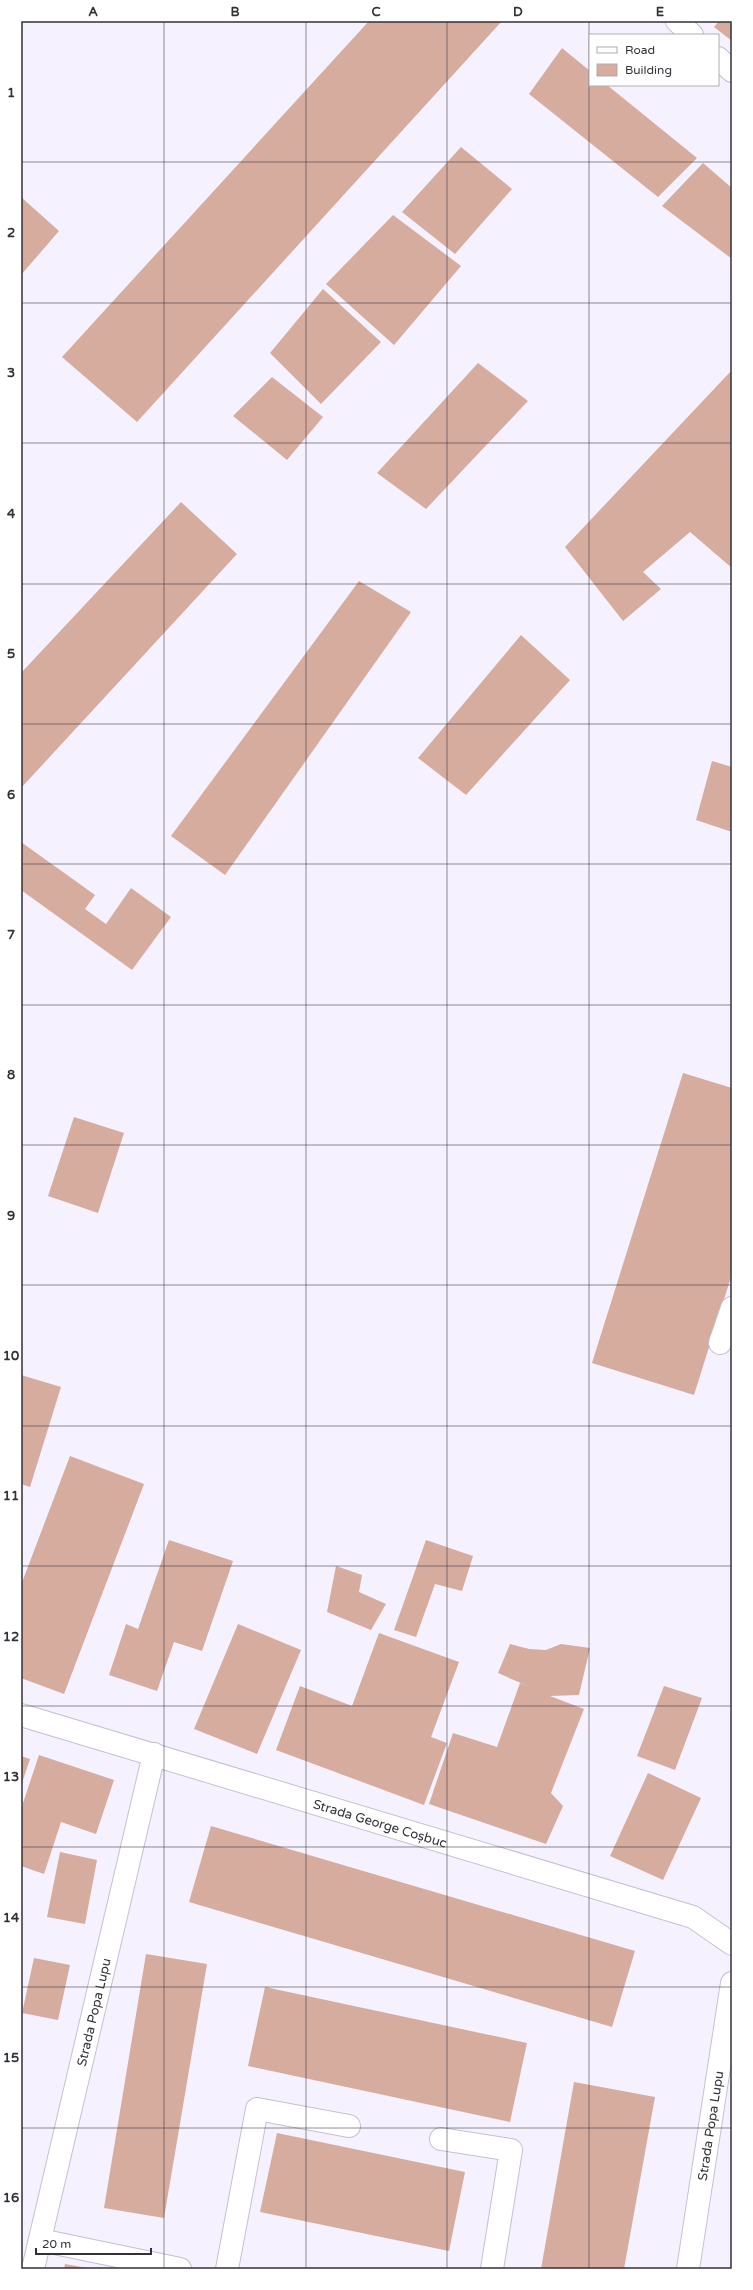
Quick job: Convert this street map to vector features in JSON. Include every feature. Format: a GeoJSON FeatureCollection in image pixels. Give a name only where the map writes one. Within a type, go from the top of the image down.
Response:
{"type":"FeatureCollection","features":[{"type":"Feature","properties":{"kind":"street"},"geometry":{"type":"LineString","coordinates":[[677,21],[691,34]]}},
{"type":"Feature","properties":{"kind":"street"},"geometry":{"type":"LineString","coordinates":[[719,59],[732,71]]}},
{"type":"Feature","properties":{"kind":"street"},"geometry":{"type":"LineString","coordinates":[[720,1343],[732,1308]]}},
{"type":"Feature","properties":{"kind":"street","name":"Strada George Coșbuc"},"geometry":{"type":"LineString","coordinates":[[21,1715],[693,1917],[732,1944]]}},
{"type":"Feature","properties":{"kind":"street","name":"Strada Popa Lupu"},"geometry":{"type":"LineString","coordinates":[[33,2269],[154,1754]]}},
{"type":"Feature","properties":{"kind":"street","name":"Strada Popa Lupu"},"geometry":{"type":"LineString","coordinates":[[688,2269],[732,1983]]}},
{"type":"Feature","properties":{"kind":"street"},"geometry":{"type":"LineString","coordinates":[[227,2269],[257,2109],[349,2126]]}},
{"type":"Feature","properties":{"kind":"street"},"geometry":{"type":"LineString","coordinates":[[441,2138],[511,2150],[492,2269]]}},
{"type":"Feature","properties":{"kind":"street"},"geometry":{"type":"LineString","coordinates":[[40,2240],[180,2269]]}},
{"type":"Feature","properties":{"kind":"building"},"geometry":{"type":"Polygon","coordinates":[[[369,21],[502,21],[137,422],[62,357],[369,21]]]}},
{"type":"Feature","properties":{"kind":"building"},"geometry":{"type":"Polygon","coordinates":[[[719,21],[732,21],[732,41],[714,27],[719,21]]]}},
{"type":"Feature","properties":{"kind":"building"},"geometry":{"type":"Polygon","coordinates":[[[562,48],[589,70],[589,86],[608,86],[697,158],[658,197],[529,94],[562,48]]]}},
{"type":"Feature","properties":{"kind":"building"},"geometry":{"type":"Polygon","coordinates":[[[461,147],[512,189],[455,254],[402,212],[461,147]]]}},
{"type":"Feature","properties":{"kind":"building"},"geometry":{"type":"Polygon","coordinates":[[[703,163],[732,188],[732,259],[662,206],[703,163]]]}},
{"type":"Feature","properties":{"kind":"building"},"geometry":{"type":"Polygon","coordinates":[[[21,197],[59,231],[21,275],[21,197]]]}},
{"type":"Feature","properties":{"kind":"building"},"geometry":{"type":"Polygon","coordinates":[[[393,215],[461,266],[394,345],[326,284],[393,215]]]}},
{"type":"Feature","properties":{"kind":"building"},"geometry":{"type":"Polygon","coordinates":[[[323,289],[381,342],[321,404],[270,353],[323,289]]]}},
{"type":"Feature","properties":{"kind":"building"},"geometry":{"type":"Polygon","coordinates":[[[478,363],[528,401],[426,509],[377,473],[478,363]]]}},
{"type":"Feature","properties":{"kind":"building"},"geometry":{"type":"Polygon","coordinates":[[[732,370],[732,568],[690,532],[643,572],[661,589],[623,621],[565,547],[732,370]]]}},
{"type":"Feature","properties":{"kind":"building"},"geometry":{"type":"Polygon","coordinates":[[[272,377],[323,417],[287,460],[233,416],[272,377]]]}},
{"type":"Feature","properties":{"kind":"building"},"geometry":{"type":"Polygon","coordinates":[[[181,502],[237,554],[21,788],[21,673],[181,502]]]}},
{"type":"Feature","properties":{"kind":"building"},"geometry":{"type":"Polygon","coordinates":[[[359,581],[411,612],[225,875],[171,836],[359,581]]]}},
{"type":"Feature","properties":{"kind":"building"},"geometry":{"type":"Polygon","coordinates":[[[521,635],[570,680],[466,795],[418,758],[521,635]]]}},
{"type":"Feature","properties":{"kind":"building"},"geometry":{"type":"Polygon","coordinates":[[[712,761],[732,767],[732,832],[696,820],[712,761]]]}},
{"type":"Feature","properties":{"kind":"building"},"geometry":{"type":"Polygon","coordinates":[[[21,842],[95,895],[85,909],[106,924],[131,888],[171,917],[132,970],[21,890],[21,842]]]}},
{"type":"Feature","properties":{"kind":"building"},"geometry":{"type":"Polygon","coordinates":[[[683,1073],[732,1088],[732,1274],[694,1395],[592,1363],[683,1073]]]}},
{"type":"Feature","properties":{"kind":"building"},"geometry":{"type":"Polygon","coordinates":[[[74,1117],[124,1133],[98,1213],[48,1196],[74,1117]]]}},
{"type":"Feature","properties":{"kind":"building"},"geometry":{"type":"Polygon","coordinates":[[[21,1375],[61,1387],[30,1487],[21,1484],[21,1375]]]}},
{"type":"Feature","properties":{"kind":"building"},"geometry":{"type":"Polygon","coordinates":[[[70,1456],[144,1484],[64,1694],[21,1678],[21,1585],[70,1456]]]}},
{"type":"Feature","properties":{"kind":"building"},"geometry":{"type":"Polygon","coordinates":[[[169,1540],[233,1561],[202,1651],[174,1642],[157,1691],[109,1675],[126,1624],[138,1629],[169,1540]]]}},
{"type":"Feature","properties":{"kind":"building"},"geometry":{"type":"Polygon","coordinates":[[[426,1540],[473,1556],[462,1591],[435,1584],[416,1637],[394,1630],[426,1540]]]}},
{"type":"Feature","properties":{"kind":"building"},"geometry":{"type":"Polygon","coordinates":[[[336,1566],[362,1575],[359,1592],[386,1604],[371,1630],[327,1612],[336,1566]]]}},
{"type":"Feature","properties":{"kind":"building"},"geometry":{"type":"Polygon","coordinates":[[[238,1624],[301,1650],[257,1754],[194,1729],[238,1624]]]}},
{"type":"Feature","properties":{"kind":"building"},"geometry":{"type":"Polygon","coordinates":[[[379,1633],[459,1662],[431,1737],[447,1743],[424,1805],[276,1750],[300,1686],[352,1706],[379,1633]]]}},
{"type":"Feature","properties":{"kind":"building"},"geometry":{"type":"Polygon","coordinates":[[[510,1644],[529,1649],[546,1650],[561,1644],[590,1648],[579,1695],[550,1696],[584,1709],[551,1793],[563,1806],[546,1844],[429,1804],[453,1733],[497,1747],[520,1683],[532,1688],[498,1673],[510,1644]]]}},
{"type":"Feature","properties":{"kind":"building"},"geometry":{"type":"Polygon","coordinates":[[[664,1686],[702,1698],[675,1770],[637,1756],[664,1686]]]}},
{"type":"Feature","properties":{"kind":"building"},"geometry":{"type":"Polygon","coordinates":[[[39,1755],[114,1780],[96,1834],[61,1822],[44,1874],[21,1866],[21,1809],[39,1755]]]}},
{"type":"Feature","properties":{"kind":"building"},"geometry":{"type":"Polygon","coordinates":[[[21,1756],[30,1759],[21,1786],[21,1756]]]}},
{"type":"Feature","properties":{"kind":"building"},"geometry":{"type":"Polygon","coordinates":[[[648,1773],[701,1798],[663,1880],[610,1856],[648,1773]]]}},
{"type":"Feature","properties":{"kind":"building"},"geometry":{"type":"Polygon","coordinates":[[[211,1826],[635,1951],[612,2027],[189,1902],[211,1826]]]}},
{"type":"Feature","properties":{"kind":"building"},"geometry":{"type":"Polygon","coordinates":[[[60,1852],[97,1860],[85,1924],[47,1917],[60,1852]]]}},
{"type":"Feature","properties":{"kind":"building"},"geometry":{"type":"Polygon","coordinates":[[[146,1954],[207,1964],[164,2218],[104,2208],[146,1954]]]}},
{"type":"Feature","properties":{"kind":"building"},"geometry":{"type":"Polygon","coordinates":[[[34,1958],[70,1965],[58,2020],[22,2013],[34,1958]]]}},
{"type":"Feature","properties":{"kind":"building"},"geometry":{"type":"Polygon","coordinates":[[[265,1987],[527,2043],[510,2122],[248,2066],[265,1987]]]}},
{"type":"Feature","properties":{"kind":"building"},"geometry":{"type":"Polygon","coordinates":[[[574,2082],[655,2097],[624,2269],[541,2269],[574,2082]]]}},
{"type":"Feature","properties":{"kind":"building"},"geometry":{"type":"Polygon","coordinates":[[[277,2133],[465,2172],[449,2251],[260,2212],[277,2133]]]}},
{"type":"Feature","properties":{"kind":"building"},"geometry":{"type":"Polygon","coordinates":[[[65,2264],[87,2268],[87,2269],[64,2269],[65,2264]]]}}]}
